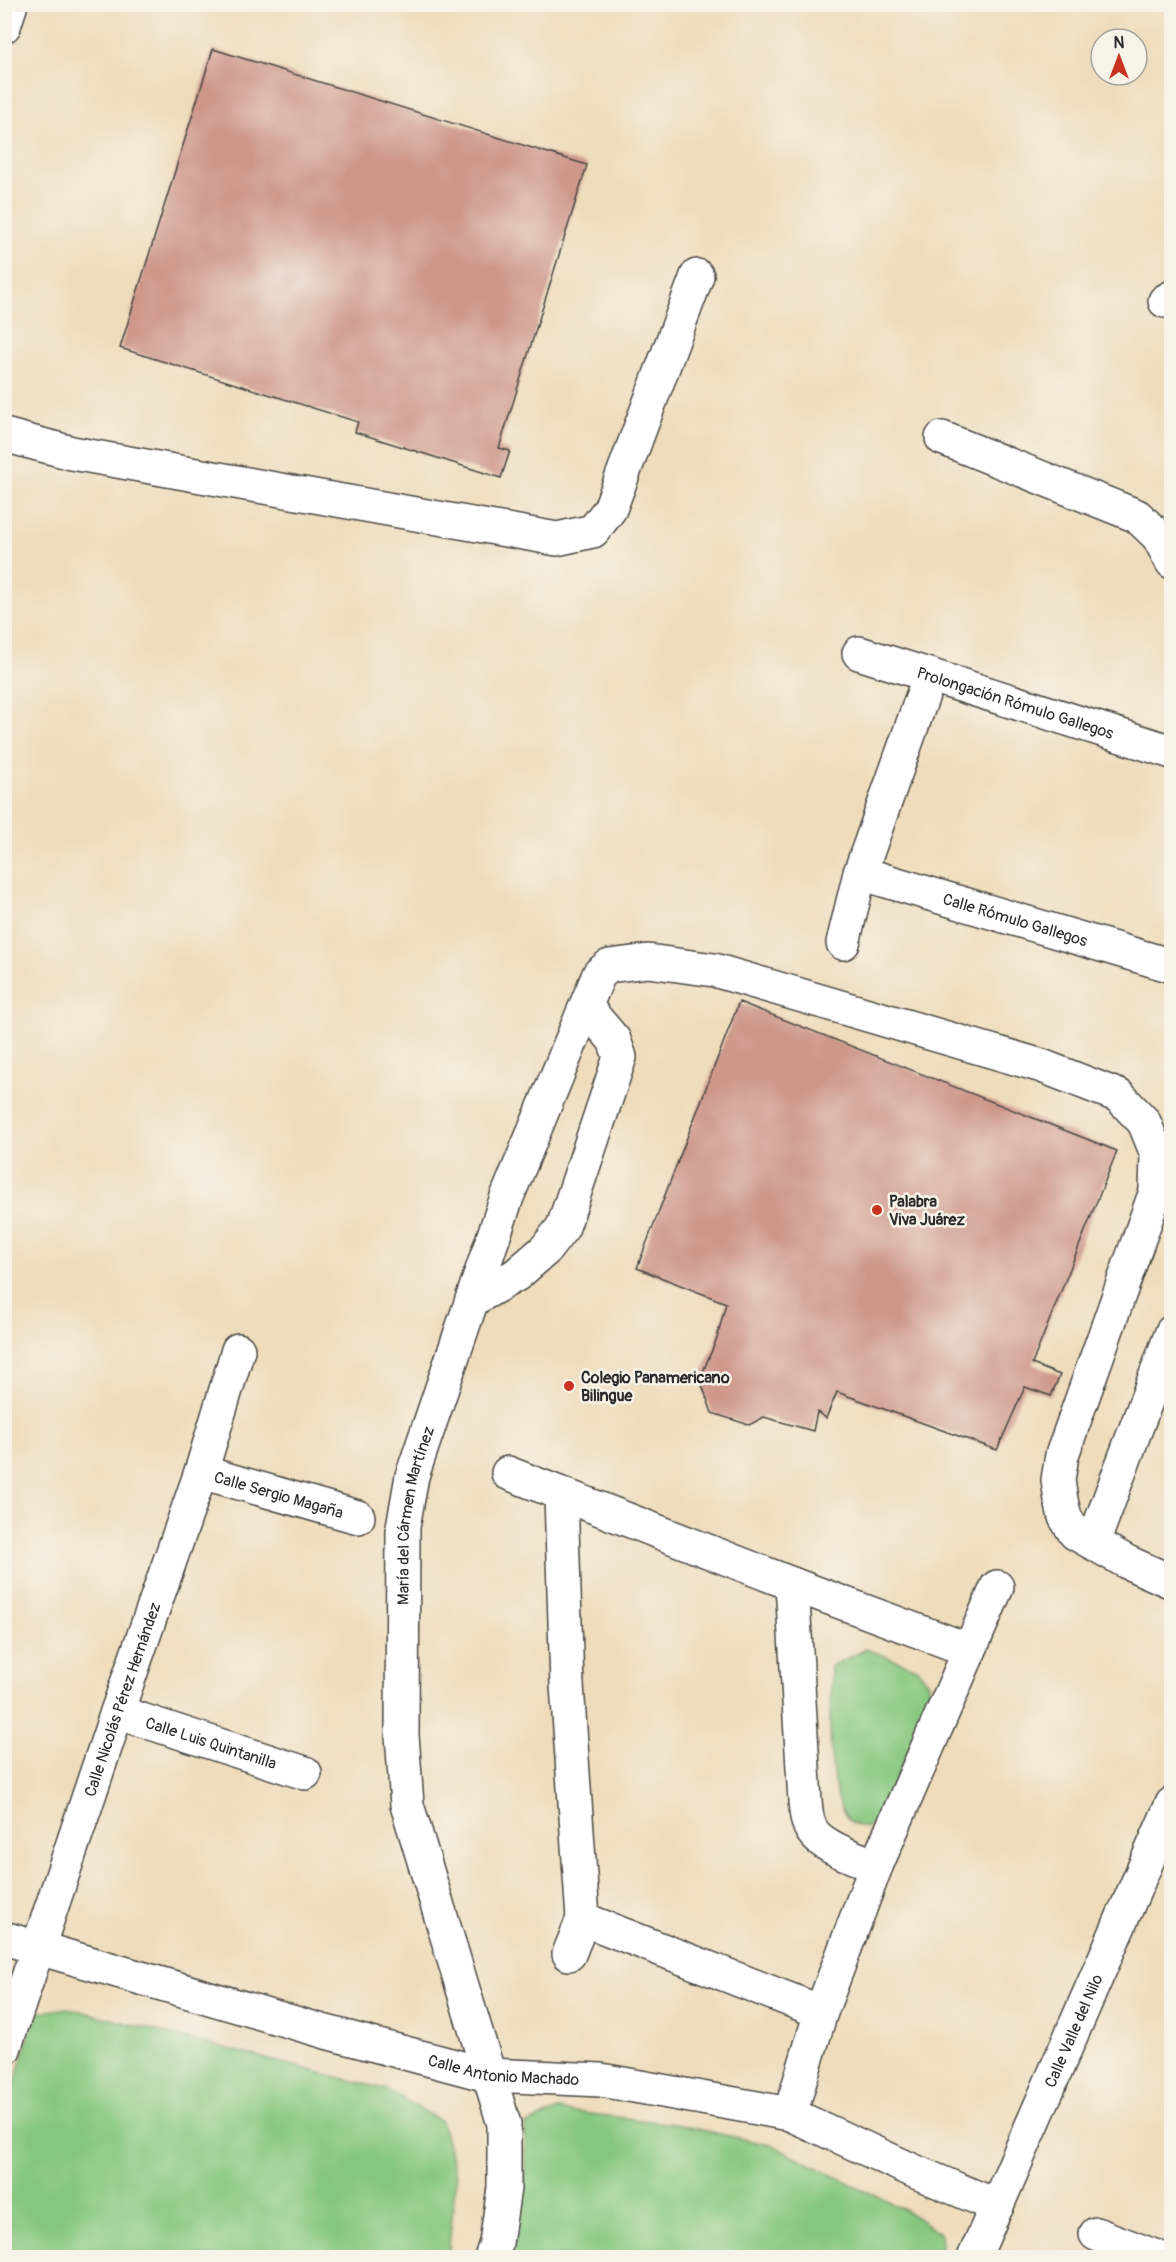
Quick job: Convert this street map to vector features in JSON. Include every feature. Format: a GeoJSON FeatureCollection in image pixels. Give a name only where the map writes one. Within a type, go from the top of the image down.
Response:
{"type":"FeatureCollection","features":[{"type":"Feature","properties":{"kind":"street"},"geometry":{"type":"LineString","coordinates":[[4,26],[11,4]]}},
{"type":"Feature","properties":{"kind":"street"},"geometry":{"type":"LineString","coordinates":[[4,435],[72,453],[557,539],[592,531],[610,509],[697,276]]}},
{"type":"Feature","properties":{"kind":"street"},"geometry":{"type":"LineString","coordinates":[[942,438],[1137,516],[1158,536],[1172,562]]}},
{"type":"Feature","properties":{"kind":"street","name":"Prolongación Rómulo Gallegos"},"geometry":{"type":"LineString","coordinates":[[859,652],[1172,752]]}},
{"type":"Feature","properties":{"kind":"street"},"geometry":{"type":"LineString","coordinates":[[843,943],[860,873],[930,675]]}},
{"type":"Feature","properties":{"kind":"street","name":"Calle Rómulo Gallegos"},"geometry":{"type":"LineString","coordinates":[[860,873],[1172,966]]}},
{"type":"Feature","properties":{"kind":"street","name":"María del Cármen Martínez"},"geometry":{"type":"LineString","coordinates":[[491,2258],[496,2243],[504,2188],[504,2124],[407,1805],[402,1735],[403,1527],[412,1476],[507,1197],[599,974],[609,966],[648,961],[714,970],[1053,1070],[1119,1096],[1144,1122],[1157,1154],[1164,1197]]}},
{"type":"Feature","properties":{"kind":"street"},"geometry":{"type":"LineString","coordinates":[[472,1300],[516,1275],[545,1250],[563,1227],[620,1058],[614,1040],[586,1007]]}},
{"type":"Feature","properties":{"kind":"street"},"geometry":{"type":"LineString","coordinates":[[1164,1197],[1062,1455],[1058,1480],[1065,1517],[1076,1533],[1127,1562],[1172,1582]]}},
{"type":"Feature","properties":{"kind":"street"},"geometry":{"type":"LineString","coordinates":[[1093,1543],[1172,1332]]}},
{"type":"Feature","properties":{"kind":"street","name":"Calle Nicolás Pérez Hernández"},"geometry":{"type":"LineString","coordinates":[[4,2049],[117,1712],[201,1472],[238,1350]]}},
{"type":"Feature","properties":{"kind":"street","name":"Calle Sergio Magaña"},"geometry":{"type":"LineString","coordinates":[[201,1472],[358,1517]]}},
{"type":"Feature","properties":{"kind":"street"},"geometry":{"type":"LineString","coordinates":[[508,1473],[792,1584],[969,1650]]}},
{"type":"Feature","properties":{"kind":"street"},"geometry":{"type":"LineString","coordinates":[[561,1495],[567,1685],[583,1919],[569,1954]]}},
{"type":"Feature","properties":{"kind":"street"},"geometry":{"type":"LineString","coordinates":[[792,1584],[805,1801],[809,1825],[814,1836],[827,1844],[876,1866]]}},
{"type":"Feature","properties":{"kind":"street"},"geometry":{"type":"LineString","coordinates":[[790,2114],[821,2012],[876,1866],[998,1587]]}},
{"type":"Feature","properties":{"kind":"street","name":"Calle Luis Quintanilla"},"geometry":{"type":"LineString","coordinates":[[117,1712],[306,1773]]}},
{"type":"Feature","properties":{"kind":"street","name":"Calle Valle del Nilo"},"geometry":{"type":"LineString","coordinates":[[974,2258],[1165,1838],[1172,1804]]}},
{"type":"Feature","properties":{"kind":"street"},"geometry":{"type":"LineString","coordinates":[[583,1919],[821,2012]]}},
{"type":"Feature","properties":{"kind":"street","name":"Calle Antonio Machado"},"geometry":{"type":"LineString","coordinates":[[4,1938],[326,2032],[488,2075],[601,2080],[790,2114],[996,2206]]}},
{"type":"Feature","properties":{"kind":"street"},"geometry":{"type":"LineString","coordinates":[[1096,2234],[1159,2258]]}},
{"type":"Feature","properties":{"kind":"green space"},"geometry":{"type":"Polygon","coordinates":[[[866,1649],[917,1668],[929,1683],[929,1702],[878,1820],[865,1828],[850,1821],[841,1807],[832,1769],[830,1723],[831,1666],[866,1649]]]}},
{"type":"Feature","properties":{"kind":"green space"},"geometry":{"type":"Polygon","coordinates":[[[68,2008],[388,2090],[441,2121],[456,2174],[448,2257],[5,2257],[5,2113],[36,2013],[68,2008]]]}},
{"type":"Feature","properties":{"kind":"green space"},"geometry":{"type":"Polygon","coordinates":[[[558,2110],[675,2124],[771,2145],[905,2210],[940,2233],[942,2257],[512,2257],[525,2174],[525,2125],[558,2110]]]}},
{"type":"Feature","properties":{"kind":"building"},"geometry":{"type":"Polygon","coordinates":[[[213,49],[587,165],[499,448],[510,451],[501,478],[355,432],[358,422],[120,348],[213,49]]]}},
{"type":"Feature","properties":{"kind":"building","name":"Palabra Viva Juárez"},"geometry":{"type":"Polygon","coordinates":[[[739,1002],[1117,1151],[1032,1364],[1060,1375],[1051,1396],[1025,1387],[997,1450],[837,1392],[826,1418],[817,1412],[813,1431],[764,1417],[749,1425],[712,1413],[700,1379],[717,1338],[726,1303],[637,1268],[739,1002]]]}},
{"type":"Feature","properties":{"kind":"place","name":"Palabra Viva Juárez"},"geometry":{"type":"Point","coordinates":[877,1210]}},
{"type":"Feature","properties":{"kind":"place","name":"Colegio Panamericano Bilingue"},"geometry":{"type":"Point","coordinates":[569,1386]}}]}
